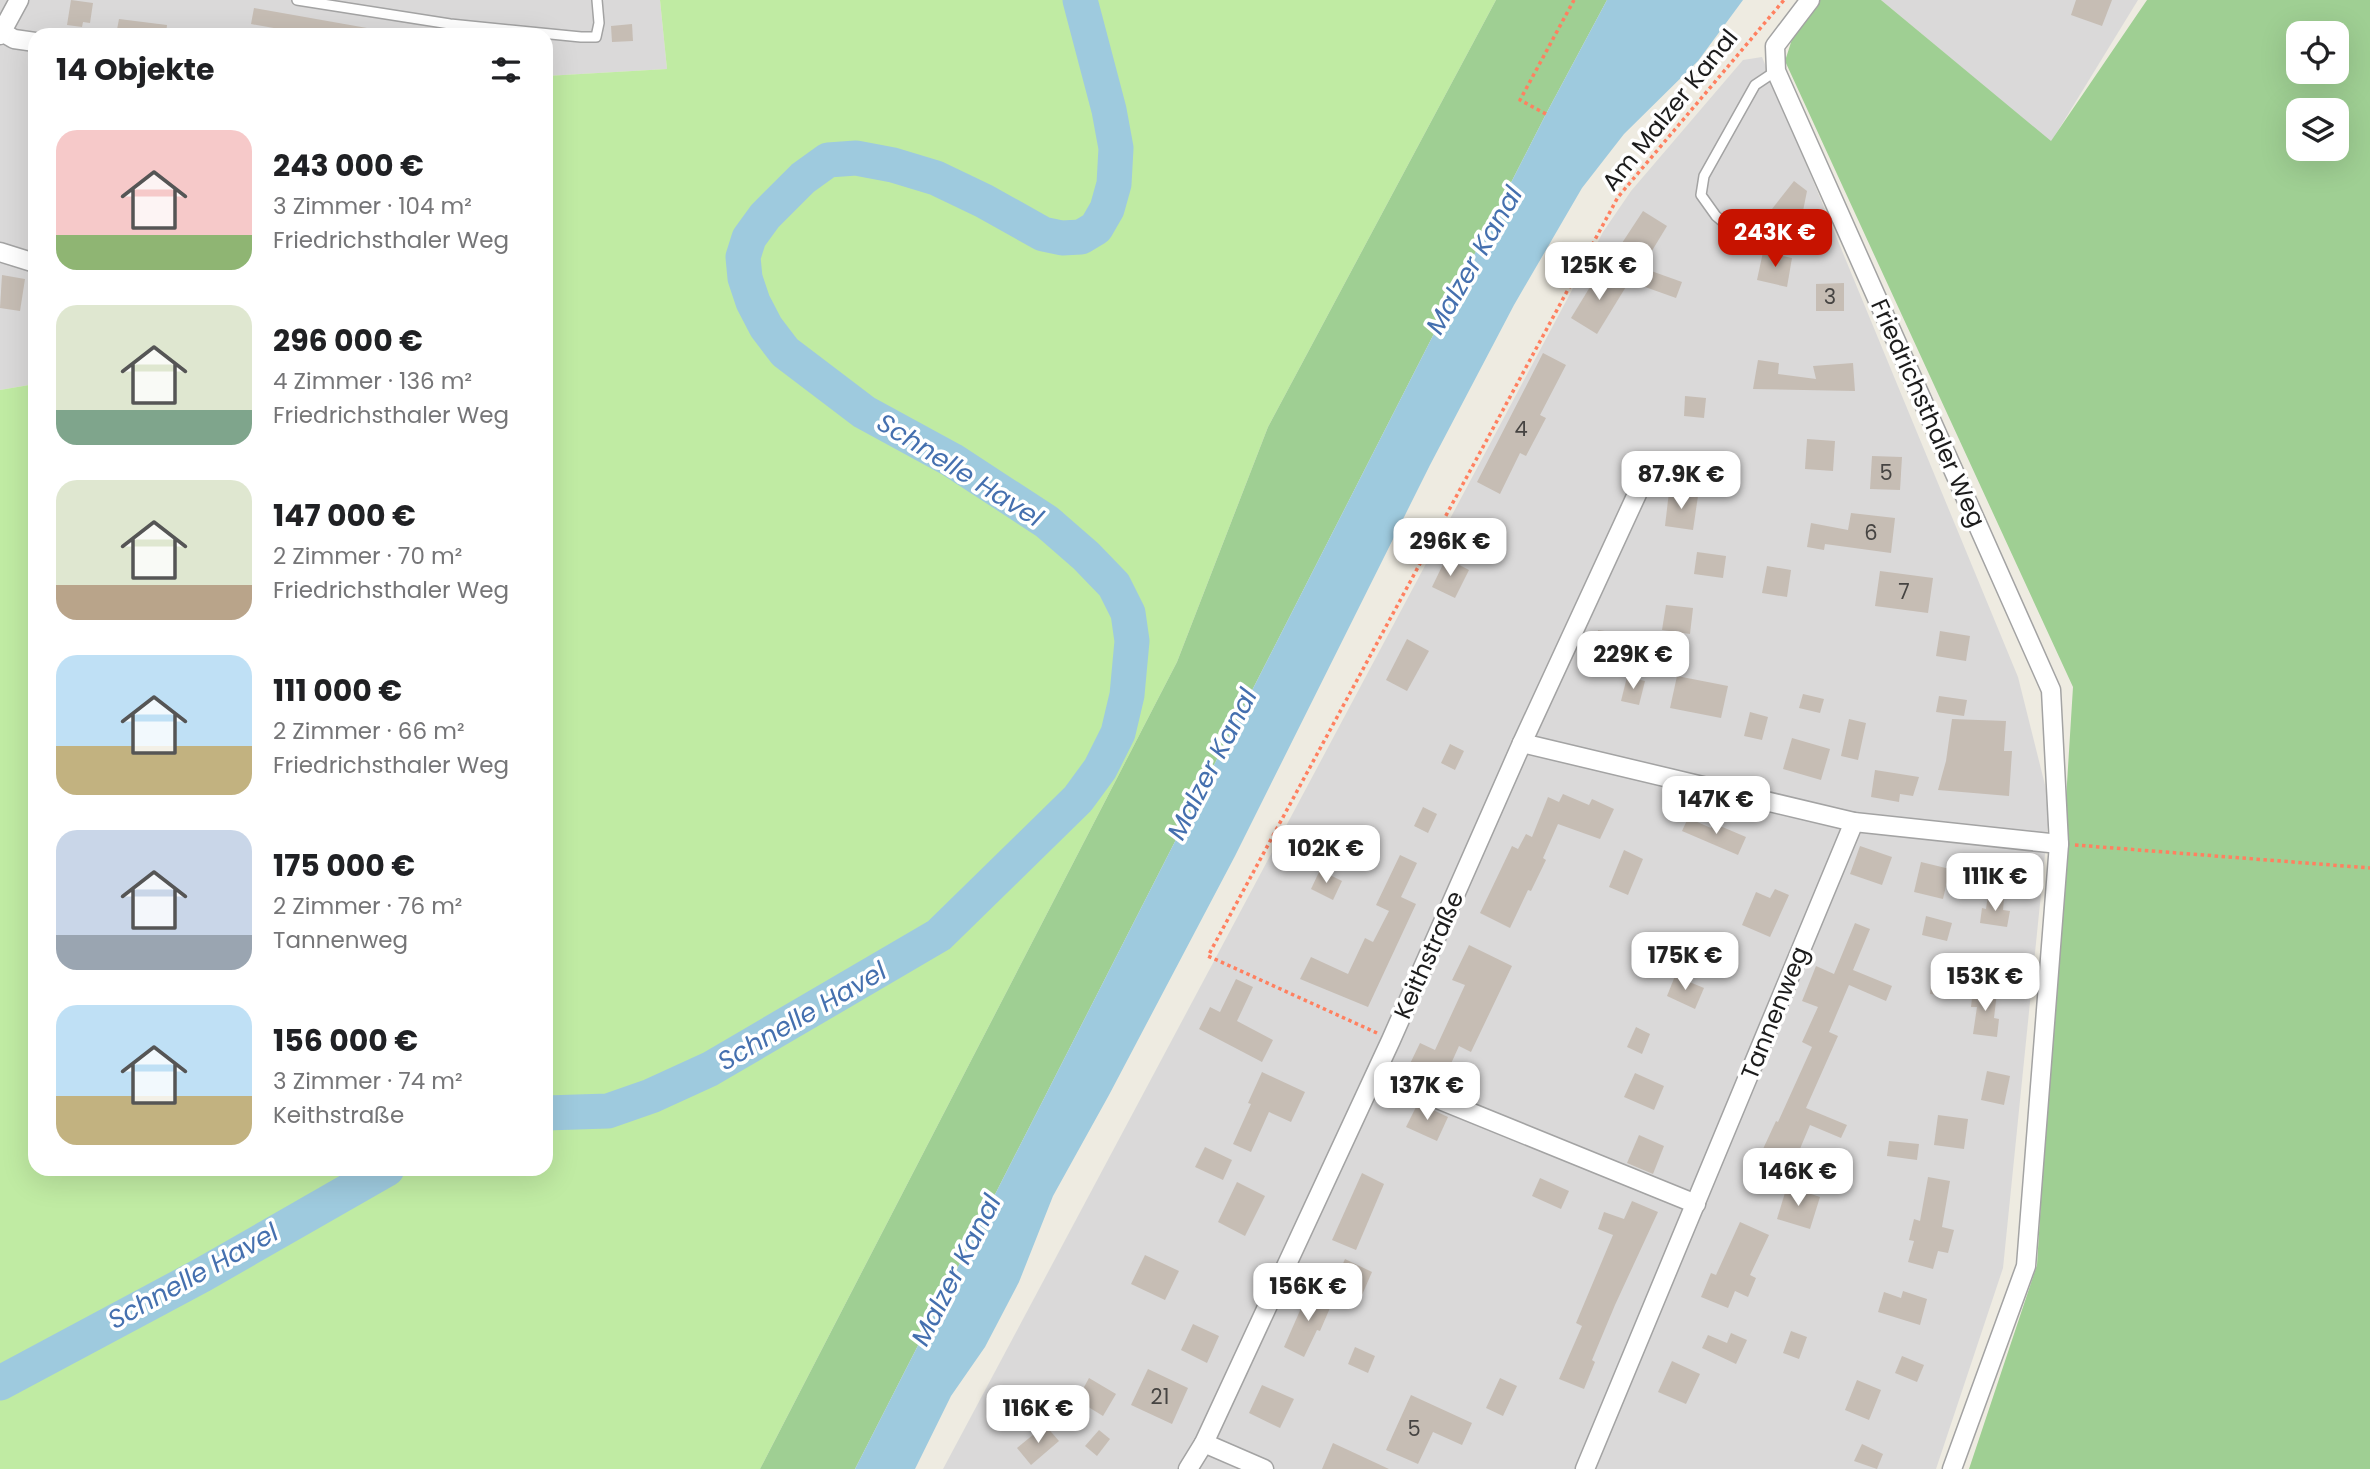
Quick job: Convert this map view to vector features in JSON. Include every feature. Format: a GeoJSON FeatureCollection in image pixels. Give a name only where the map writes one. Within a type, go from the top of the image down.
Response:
{"type":"FeatureCollection","features":[{"type":"Feature","properties":{"kind":"street"},"geometry":{"type":"LineString","coordinates":[[19,0],[1,34],[28,41]]}},
{"type":"Feature","properties":{"kind":"street"},"geometry":{"type":"LineString","coordinates":[[1776,71],[1775,46],[1810,0]]}},
{"type":"Feature","properties":{"kind":"street","name":"Friedrichsthaler Weg"},"geometry":{"type":"LineString","coordinates":[[1776,71],[2051,690],[2059,844],[2026,1266],[1952,1469]]}},
{"type":"Feature","properties":{"kind":"street"},"geometry":{"type":"LineString","coordinates":[[0,252],[28,261]]}},
{"type":"Feature","properties":{"kind":"street"},"geometry":{"type":"LineString","coordinates":[[1637,494],[1522,743],[1854,822],[2059,844]]}},
{"type":"Feature","properties":{"kind":"street","name":"Keithstraße"},"geometry":{"type":"LineString","coordinates":[[1188,1469],[1204,1443],[1376,1074],[1522,743]]}},
{"type":"Feature","properties":{"kind":"street","name":"Tannenweg"},"geometry":{"type":"LineString","coordinates":[[1586,1469],[1854,822]]}},
{"type":"Feature","properties":{"kind":"street"},"geometry":{"type":"LineString","coordinates":[[1376,1074],[1696,1204]]}},
{"type":"Feature","properties":{"kind":"street"},"geometry":{"type":"LineString","coordinates":[[1204,1443],[1264,1469]]}},
{"type":"Feature","properties":{"kind":"lane"},"geometry":{"type":"LineString","coordinates":[[297,0],[490,28]]}},
{"type":"Feature","properties":{"kind":"lane"},"geometry":{"type":"LineString","coordinates":[[553,34],[596,37],[599,23],[597,0]]}},
{"type":"Feature","properties":{"kind":"lane"},"geometry":{"type":"LineString","coordinates":[[1729,227],[1716,216],[1701,195],[1704,176],[1755,85],[1776,71]]}},
{"type":"Feature","properties":{"kind":"path"},"geometry":{"type":"LineString","coordinates":[[1546,114],[1520,100],[1574,0]]}},
{"type":"Feature","properties":{"kind":"path","name":"Am Malzer Kanal"},"geometry":{"type":"LineString","coordinates":[[1391,1040],[1208,956],[1618,197],[1784,0]]}},
{"type":"Feature","properties":{"kind":"path"},"geometry":{"type":"LineString","coordinates":[[2059,844],[2370,868]]}},
{"type":"Feature","properties":{"kind":"shaded area"},"geometry":{"type":"Polygon","coordinates":[[[0,0],[660,0],[667,69],[553,76],[553,28],[28,28],[28,385],[0,390],[0,0]]]}},
{"type":"Feature","properties":{"kind":"shaded area"},"geometry":{"type":"Polygon","coordinates":[[[1881,0],[2138,0],[2051,142],[1881,0]]]}},
{"type":"Feature","properties":{"kind":"shaded area"},"geometry":{"type":"Polygon","coordinates":[[[1762,57],[2018,677],[2050,805],[2003,1268],[1936,1469],[943,1469],[1603,232],[1631,191],[1743,60],[1762,57]]]}},
{"type":"Feature","properties":{"kind":"green space"},"geometry":{"type":"Polygon","coordinates":[[[660,0],[1496,0],[1268,427],[1177,662],[760,1469],[0,1469],[0,390],[28,385],[28,1176],[553,1176],[553,76],[667,69],[660,0]]]}},
{"type":"Feature","properties":{"kind":"green space"},"geometry":{"type":"Polygon","coordinates":[[[1496,0],[1607,0],[1546,114],[855,1469],[760,1469],[1177,662],[1268,427],[1496,0]]]}},
{"type":"Feature","properties":{"kind":"green space"},"geometry":{"type":"Polygon","coordinates":[[[1819,0],[1881,0],[2051,141],[2147,0],[2370,0],[2370,1469],[1969,1469],[2037,1265],[2073,687],[1785,61],[1794,33],[1819,0]]]}},
{"type":"Feature","properties":{"kind":"water","name":"Malzer Kanal"},"geometry":{"type":"Polygon","coordinates":[[[1607,0],[1743,0],[1698,61],[1624,134],[1582,188],[1514,305],[1430,465],[1235,856],[1053,1196],[1019,1282],[985,1347],[951,1396],[915,1469],[855,1469],[1546,114],[1607,0]]]}},
{"type":"Feature","properties":{"kind":"building"},"geometry":{"type":"Polygon","coordinates":[[[71,0],[93,3],[90,23],[83,22],[82,27],[67,25],[71,0]]]}},
{"type":"Feature","properties":{"kind":"building"},"geometry":{"type":"Polygon","coordinates":[[[2076,0],[2112,0],[2102,26],[2071,15],[2076,0]]]}},
{"type":"Feature","properties":{"kind":"building"},"geometry":{"type":"Polygon","coordinates":[[[254,8],[367,28],[274,28],[251,24],[254,8]]]}},
{"type":"Feature","properties":{"kind":"building"},"geometry":{"type":"Polygon","coordinates":[[[119,19],[167,25],[167,28],[117,28],[119,19]]]}},
{"type":"Feature","properties":{"kind":"building"},"geometry":{"type":"Polygon","coordinates":[[[632,24],[633,41],[612,42],[611,26],[632,24]]]}},
{"type":"Feature","properties":{"kind":"building"},"geometry":{"type":"Polygon","coordinates":[[[1794,181],[1807,191],[1799,231],[1772,209],[1794,181]]]}},
{"type":"Feature","properties":{"kind":"building"},"geometry":{"type":"Polygon","coordinates":[[[1643,211],[1667,226],[1647,259],[1622,243],[1643,211]]]}},
{"type":"Feature","properties":{"kind":"building"},"geometry":{"type":"Polygon","coordinates":[[[1763,252],[1792,258],[1787,287],[1757,280],[1763,252]]]}},
{"type":"Feature","properties":{"kind":"building"},"geometry":{"type":"Polygon","coordinates":[[[1640,267],[1682,282],[1676,298],[1634,283],[1640,267]]]}},
{"type":"Feature","properties":{"kind":"building"},"geometry":{"type":"Polygon","coordinates":[[[1601,269],[1627,285],[1597,334],[1571,318],[1601,269]]]}},
{"type":"Feature","properties":{"kind":"building"},"geometry":{"type":"Polygon","coordinates":[[[2,275],[25,279],[20,311],[0,308],[2,275]]]}},
{"type":"Feature","properties":{"kind":"building"},"geometry":{"type":"Polygon","coordinates":[[[1844,283],[1844,311],[1816,311],[1816,284],[1844,283]]]}},
{"type":"Feature","properties":{"kind":"building"},"geometry":{"type":"Polygon","coordinates":[[[1543,353],[1566,365],[1540,415],[1546,418],[1526,456],[1520,453],[1500,494],[1477,482],[1543,353]]]}},
{"type":"Feature","properties":{"kind":"building"},"geometry":{"type":"Polygon","coordinates":[[[1758,360],[1779,363],[1778,374],[1816,379],[1813,366],[1853,363],[1855,391],[1753,389],[1758,360]]]}},
{"type":"Feature","properties":{"kind":"building"},"geometry":{"type":"Polygon","coordinates":[[[1685,396],[1706,398],[1704,418],[1684,416],[1685,396]]]}},
{"type":"Feature","properties":{"kind":"building"},"geometry":{"type":"Polygon","coordinates":[[[1807,439],[1835,441],[1833,471],[1805,469],[1807,439]]]}},
{"type":"Feature","properties":{"kind":"building"},"geometry":{"type":"Polygon","coordinates":[[[1872,456],[1902,457],[1900,490],[1870,489],[1872,456]]]}},
{"type":"Feature","properties":{"kind":"building"},"geometry":{"type":"Polygon","coordinates":[[[1669,492],[1698,496],[1693,530],[1665,526],[1669,492]]]}},
{"type":"Feature","properties":{"kind":"building"},"geometry":{"type":"Polygon","coordinates":[[[1851,513],[1895,518],[1891,553],[1825,544],[1824,550],[1807,547],[1811,523],[1848,530],[1851,513]]]}},
{"type":"Feature","properties":{"kind":"building"},"geometry":{"type":"Polygon","coordinates":[[[1480,522],[1505,529],[1501,546],[1476,539],[1480,522]]]}},
{"type":"Feature","properties":{"kind":"building"},"geometry":{"type":"Polygon","coordinates":[[[1697,552],[1726,556],[1723,578],[1694,574],[1697,552]]]}},
{"type":"Feature","properties":{"kind":"building"},"geometry":{"type":"Polygon","coordinates":[[[1446,558],[1469,570],[1455,598],[1432,587],[1446,558]]]}},
{"type":"Feature","properties":{"kind":"building"},"geometry":{"type":"Polygon","coordinates":[[[1767,566],[1791,570],[1787,597],[1762,593],[1767,566]]]}},
{"type":"Feature","properties":{"kind":"building"},"geometry":{"type":"Polygon","coordinates":[[[1880,571],[1933,578],[1928,613],[1875,606],[1880,571]]]}},
{"type":"Feature","properties":{"kind":"building"},"geometry":{"type":"Polygon","coordinates":[[[1666,605],[1693,608],[1690,634],[1662,630],[1666,605]]]}},
{"type":"Feature","properties":{"kind":"building"},"geometry":{"type":"Polygon","coordinates":[[[1598,630],[1625,634],[1621,668],[1594,664],[1598,630]]]}},
{"type":"Feature","properties":{"kind":"building"},"geometry":{"type":"Polygon","coordinates":[[[1940,631],[1970,636],[1966,661],[1936,656],[1940,631]]]}},
{"type":"Feature","properties":{"kind":"building"},"geometry":{"type":"Polygon","coordinates":[[[1407,639],[1429,651],[1407,691],[1386,680],[1407,639]]]}},
{"type":"Feature","properties":{"kind":"building"},"geometry":{"type":"Polygon","coordinates":[[[1677,676],[1728,686],[1721,718],[1670,708],[1677,676]]]}},
{"type":"Feature","properties":{"kind":"building"},"geometry":{"type":"Polygon","coordinates":[[[1627,677],[1645,681],[1639,705],[1621,701],[1627,677]]]}},
{"type":"Feature","properties":{"kind":"building"},"geometry":{"type":"Polygon","coordinates":[[[1803,694],[1824,699],[1820,713],[1799,708],[1803,694]]]}},
{"type":"Feature","properties":{"kind":"building"},"geometry":{"type":"Polygon","coordinates":[[[1939,696],[1967,700],[1964,716],[1936,712],[1939,696]]]}},
{"type":"Feature","properties":{"kind":"building"},"geometry":{"type":"Polygon","coordinates":[[[1750,712],[1768,717],[1762,740],[1744,736],[1750,712]]]}},
{"type":"Feature","properties":{"kind":"building"},"geometry":{"type":"Polygon","coordinates":[[[1849,719],[1866,723],[1858,760],[1841,756],[1849,719]]]}},
{"type":"Feature","properties":{"kind":"building"},"geometry":{"type":"Polygon","coordinates":[[[1952,719],[2006,721],[2004,751],[2012,751],[2009,796],[1938,790],[1946,761],[1952,719]]]}},
{"type":"Feature","properties":{"kind":"building"},"geometry":{"type":"Polygon","coordinates":[[[1792,738],[1830,749],[1821,780],[1783,769],[1792,738]]]}},
{"type":"Feature","properties":{"kind":"building"},"geometry":{"type":"Polygon","coordinates":[[[1450,744],[1464,751],[1455,770],[1441,763],[1450,744]]]}},
{"type":"Feature","properties":{"kind":"building"},"geometry":{"type":"Polygon","coordinates":[[[1875,770],[1919,777],[1913,796],[1900,794],[1899,802],[1871,797],[1875,770]]]}},
{"type":"Feature","properties":{"kind":"building"},"geometry":{"type":"Polygon","coordinates":[[[1563,794],[1589,805],[1592,799],[1614,809],[1600,839],[1558,824],[1543,858],[1546,860],[1510,928],[1480,913],[1512,846],[1518,849],[1526,834],[1532,837],[1548,797],[1559,802],[1563,794]]]}},
{"type":"Feature","properties":{"kind":"building"},"geometry":{"type":"Polygon","coordinates":[[[1423,807],[1437,814],[1428,833],[1414,826],[1423,807]]]}},
{"type":"Feature","properties":{"kind":"building"},"geometry":{"type":"Polygon","coordinates":[[[1688,818],[1711,828],[1713,823],[1746,837],[1738,855],[1682,831],[1688,818]]]}},
{"type":"Feature","properties":{"kind":"building"},"geometry":{"type":"Polygon","coordinates":[[[1860,846],[1892,857],[1882,885],[1850,874],[1860,846]]]}},
{"type":"Feature","properties":{"kind":"building"},"geometry":{"type":"Polygon","coordinates":[[[1624,850],[1643,859],[1628,895],[1609,887],[1624,850]]]}},
{"type":"Feature","properties":{"kind":"building"},"geometry":{"type":"Polygon","coordinates":[[[1400,855],[1417,863],[1401,897],[1416,904],[1368,1007],[1300,979],[1311,957],[1348,974],[1365,938],[1373,942],[1389,911],[1376,905],[1400,855]]]}},
{"type":"Feature","properties":{"kind":"building"},"geometry":{"type":"Polygon","coordinates":[[[1921,862],[1950,869],[1943,899],[1914,892],[1921,862]]]}},
{"type":"Feature","properties":{"kind":"building"},"geometry":{"type":"Polygon","coordinates":[[[1320,870],[1342,881],[1333,900],[1311,889],[1320,870]]]}},
{"type":"Feature","properties":{"kind":"building"},"geometry":{"type":"Polygon","coordinates":[[[1775,889],[1789,895],[1770,937],[1742,925],[1756,892],[1770,898],[1775,889]]]}},
{"type":"Feature","properties":{"kind":"building"},"geometry":{"type":"Polygon","coordinates":[[[1988,895],[2004,898],[2003,910],[2010,911],[2007,927],[1980,923],[1982,908],[1986,909],[1988,895]]]}},
{"type":"Feature","properties":{"kind":"building"},"geometry":{"type":"Polygon","coordinates":[[[1926,916],[1952,923],[1947,941],[1922,935],[1926,916]]]}},
{"type":"Feature","properties":{"kind":"building"},"geometry":{"type":"Polygon","coordinates":[[[1855,923],[1870,929],[1853,970],[1892,986],[1886,1001],[1849,985],[1829,1032],[1838,1036],[1806,1108],[1847,1125],[1841,1138],[1810,1125],[1794,1163],[1763,1149],[1812,1047],[1802,1042],[1818,1007],[1802,1001],[1816,966],[1834,974],[1855,923]]]}},
{"type":"Feature","properties":{"kind":"building"},"geometry":{"type":"Polygon","coordinates":[[[1469,945],[1512,966],[1471,1052],[1459,1046],[1440,1088],[1405,1074],[1420,1043],[1435,1050],[1465,985],[1452,980],[1469,945]]]}},
{"type":"Feature","properties":{"kind":"building"},"geometry":{"type":"Polygon","coordinates":[[[1715,950],[1736,958],[1730,973],[1709,965],[1715,950]]]}},
{"type":"Feature","properties":{"kind":"building"},"geometry":{"type":"Polygon","coordinates":[[[1933,968],[1949,970],[1946,996],[1930,994],[1933,968]]]}},
{"type":"Feature","properties":{"kind":"building"},"geometry":{"type":"Polygon","coordinates":[[[1675,976],[1704,988],[1695,1009],[1667,996],[1675,976]]]}},
{"type":"Feature","properties":{"kind":"building"},"geometry":{"type":"Polygon","coordinates":[[[1236,979],[1253,987],[1237,1021],[1273,1040],[1262,1062],[1199,1029],[1210,1007],[1220,1012],[1236,979]]]}},
{"type":"Feature","properties":{"kind":"building"},"geometry":{"type":"Polygon","coordinates":[[[1973,989],[1997,992],[1994,1018],[1999,1019],[1997,1037],[1973,1034],[1977,1007],[1971,1007],[1973,989]]]}},
{"type":"Feature","properties":{"kind":"building"},"geometry":{"type":"Polygon","coordinates":[[[1636,1027],[1650,1034],[1642,1054],[1627,1047],[1636,1027]]]}},
{"type":"Feature","properties":{"kind":"building"},"geometry":{"type":"Polygon","coordinates":[[[1987,1071],[2010,1076],[2004,1105],[1981,1100],[1987,1071]]]}},
{"type":"Feature","properties":{"kind":"building"},"geometry":{"type":"Polygon","coordinates":[[[1262,1072],[1305,1092],[1291,1122],[1269,1112],[1251,1152],[1233,1144],[1262,1072]]]}},
{"type":"Feature","properties":{"kind":"building"},"geometry":{"type":"Polygon","coordinates":[[[1635,1073],[1664,1086],[1654,1110],[1624,1097],[1635,1073]]]}},
{"type":"Feature","properties":{"kind":"building"},"geometry":{"type":"Polygon","coordinates":[[[1418,1103],[1448,1117],[1437,1141],[1406,1127],[1418,1103]]]}},
{"type":"Feature","properties":{"kind":"building"},"geometry":{"type":"Polygon","coordinates":[[[1938,1115],[1968,1119],[1964,1149],[1934,1145],[1938,1115]]]}},
{"type":"Feature","properties":{"kind":"building"},"geometry":{"type":"Polygon","coordinates":[[[1639,1135],[1664,1146],[1653,1174],[1627,1163],[1639,1135]]]}},
{"type":"Feature","properties":{"kind":"building"},"geometry":{"type":"Polygon","coordinates":[[[1889,1141],[1919,1144],[1917,1160],[1887,1156],[1889,1141]]]}},
{"type":"Feature","properties":{"kind":"building"},"geometry":{"type":"Polygon","coordinates":[[[1205,1147],[1232,1160],[1223,1180],[1195,1167],[1205,1147]]]}},
{"type":"Feature","properties":{"kind":"building"},"geometry":{"type":"Polygon","coordinates":[[[1362,1173],[1384,1184],[1356,1250],[1332,1240],[1362,1173]]]}},
{"type":"Feature","properties":{"kind":"building"},"geometry":{"type":"Polygon","coordinates":[[[1928,1177],[1950,1181],[1942,1227],[1954,1230],[1948,1253],[1938,1251],[1933,1269],[1908,1262],[1914,1241],[1909,1240],[1914,1219],[1920,1221],[1928,1177]]]}},
{"type":"Feature","properties":{"kind":"building"},"geometry":{"type":"Polygon","coordinates":[[[1540,1178],[1569,1191],[1561,1209],[1532,1196],[1540,1178]]]}},
{"type":"Feature","properties":{"kind":"building"},"geometry":{"type":"Polygon","coordinates":[[[1237,1182],[1265,1196],[1245,1236],[1218,1222],[1237,1182]]]}},
{"type":"Feature","properties":{"kind":"building"},"geometry":{"type":"Polygon","coordinates":[[[1787,1186],[1820,1197],[1810,1229],[1777,1219],[1787,1186]]]}},
{"type":"Feature","properties":{"kind":"building"},"geometry":{"type":"Polygon","coordinates":[[[1632,1201],[1658,1212],[1592,1360],[1595,1362],[1584,1389],[1559,1379],[1582,1326],[1576,1323],[1613,1235],[1598,1229],[1604,1212],[1624,1219],[1632,1201]]]}},
{"type":"Feature","properties":{"kind":"building"},"geometry":{"type":"Polygon","coordinates":[[[1740,1222],[1769,1235],[1750,1275],[1756,1278],[1748,1297],[1735,1291],[1728,1308],[1701,1297],[1711,1273],[1716,1275],[1740,1222]]]}},
{"type":"Feature","properties":{"kind":"building"},"geometry":{"type":"Polygon","coordinates":[[[1145,1255],[1179,1271],[1165,1300],[1131,1284],[1145,1255]]]}},
{"type":"Feature","properties":{"kind":"building"},"geometry":{"type":"Polygon","coordinates":[[[1345,1259],[1372,1272],[1362,1295],[1335,1282],[1345,1259]]]}},
{"type":"Feature","properties":{"kind":"building"},"geometry":{"type":"Polygon","coordinates":[[[1309,1290],[1333,1301],[1320,1331],[1317,1330],[1304,1357],[1284,1347],[1309,1290]]]}},
{"type":"Feature","properties":{"kind":"building"},"geometry":{"type":"Polygon","coordinates":[[[1903,1291],[1927,1299],[1920,1325],[1878,1312],[1884,1292],[1901,1298],[1903,1291]]]}},
{"type":"Feature","properties":{"kind":"building"},"geometry":{"type":"Polygon","coordinates":[[[1193,1324],[1219,1336],[1207,1363],[1181,1350],[1193,1324]]]}},
{"type":"Feature","properties":{"kind":"building"},"geometry":{"type":"Polygon","coordinates":[[[1791,1331],[1807,1337],[1799,1359],[1783,1353],[1791,1331]]]}},
{"type":"Feature","properties":{"kind":"building"},"geometry":{"type":"Polygon","coordinates":[[[1731,1333],[1747,1340],[1736,1364],[1702,1348],[1708,1335],[1727,1343],[1731,1333]]]}},
{"type":"Feature","properties":{"kind":"building"},"geometry":{"type":"Polygon","coordinates":[[[1355,1347],[1375,1356],[1368,1373],[1348,1364],[1355,1347]]]}},
{"type":"Feature","properties":{"kind":"building"},"geometry":{"type":"Polygon","coordinates":[[[1902,1356],[1924,1365],[1917,1382],[1895,1373],[1902,1356]]]}},
{"type":"Feature","properties":{"kind":"building"},"geometry":{"type":"Polygon","coordinates":[[[1672,1361],[1700,1374],[1686,1404],[1658,1392],[1672,1361]]]}},
{"type":"Feature","properties":{"kind":"building"},"geometry":{"type":"Polygon","coordinates":[[[1148,1369],[1188,1388],[1172,1424],[1131,1405],[1148,1369]]]}},
{"type":"Feature","properties":{"kind":"building"},"geometry":{"type":"Polygon","coordinates":[[[1089,1378],[1116,1394],[1103,1416],[1077,1400],[1089,1378]]]}},
{"type":"Feature","properties":{"kind":"building"},"geometry":{"type":"Polygon","coordinates":[[[1500,1378],[1517,1386],[1503,1416],[1486,1408],[1500,1378]]]}},
{"type":"Feature","properties":{"kind":"building"},"geometry":{"type":"Polygon","coordinates":[[[1857,1380],[1881,1390],[1869,1420],[1845,1410],[1857,1380]]]}},
{"type":"Feature","properties":{"kind":"building"},"geometry":{"type":"Polygon","coordinates":[[[1262,1385],[1294,1399],[1280,1428],[1249,1413],[1262,1385]]]}},
{"type":"Feature","properties":{"kind":"building"},"geometry":{"type":"Polygon","coordinates":[[[1411,1395],[1472,1423],[1462,1445],[1433,1432],[1418,1464],[1386,1450],[1411,1395]]]}},
{"type":"Feature","properties":{"kind":"building"},"geometry":{"type":"Polygon","coordinates":[[[1045,1425],[1059,1441],[1031,1465],[1017,1448],[1045,1425]]]}},
{"type":"Feature","properties":{"kind":"building"},"geometry":{"type":"Polygon","coordinates":[[[1099,1430],[1110,1439],[1097,1456],[1085,1446],[1099,1430]]]}},
{"type":"Feature","properties":{"kind":"building"},"geometry":{"type":"Polygon","coordinates":[[[1333,1443],[1389,1469],[1322,1469],[1333,1443]]]}},
{"type":"Feature","properties":{"kind":"building"},"geometry":{"type":"Polygon","coordinates":[[[1862,1444],[1883,1454],[1877,1469],[1854,1461],[1862,1444]]]}},
{"type":"Feature","properties":{"kind":"waterway","name":"Schnelle Havel"},"geometry":{"type":"LineString","coordinates":[[553,1113],[608,1111],[651,1096],[710,1069],[939,935],[1078,799],[1100,769],[1118,733],[1127,695],[1132,641],[1128,613],[1114,585],[1047,522],[952,460],[864,412],[785,352],[766,327],[753,302],[745,278],[743,257],[749,238],[765,216],[803,178],[828,160],[856,158],[893,165],[936,178],[1043,234],[1062,238],[1081,237],[1096,228],[1107,209],[1114,184],[1116,148],[1109,110],[1080,0]]}},
{"type":"Feature","properties":{"kind":"waterway","name":"Schnelle Havel"},"geometry":{"type":"LineString","coordinates":[[0,1383],[202,1275],[375,1176]]}}]}
